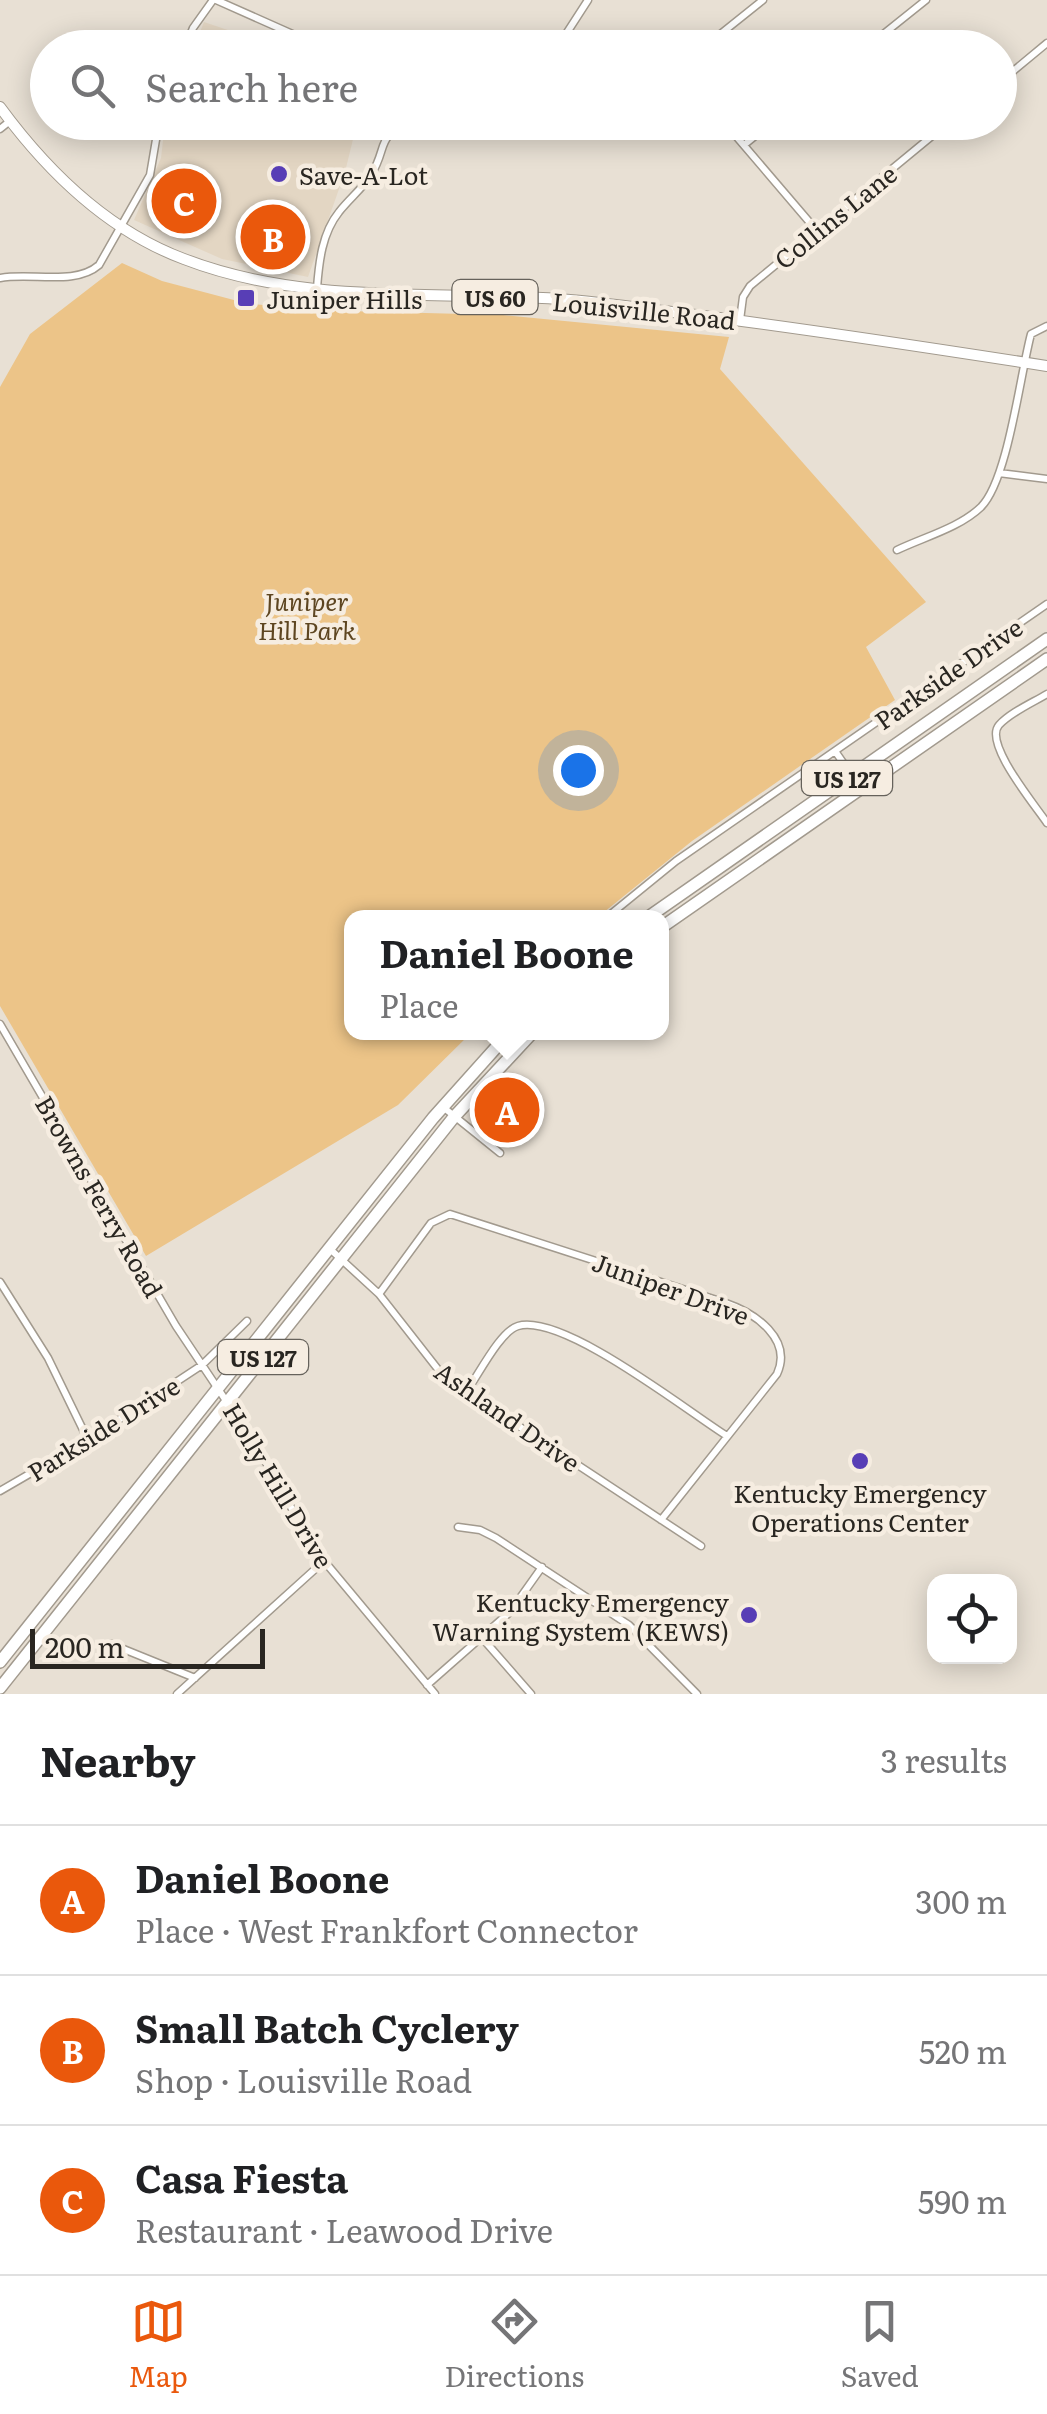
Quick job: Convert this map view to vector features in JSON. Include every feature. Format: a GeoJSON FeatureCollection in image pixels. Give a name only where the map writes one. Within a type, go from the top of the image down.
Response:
{"type":"FeatureCollection","features":[{"type":"Feature","properties":{"kind":"highway","name":"US 127"},"geometry":{"type":"LineString","coordinates":[[659,910],[1047,639]]}},
{"type":"Feature","properties":{"kind":"highway","name":"US 127"},"geometry":{"type":"LineString","coordinates":[[669,922],[1047,659]]}},
{"type":"Feature","properties":{"kind":"highway","name":"US 127"},"geometry":{"type":"LineString","coordinates":[[0,1662],[442,1106],[503,1040]]}},
{"type":"Feature","properties":{"kind":"highway","name":"US 127"},"geometry":{"type":"LineString","coordinates":[[0,1688],[454,1118],[526,1040]]}},
{"type":"Feature","properties":{"kind":"main road","name":"Louisville Road"},"geometry":{"type":"LineString","coordinates":[[0,107],[5,125],[56,174],[123,228],[182,258],[224,272],[317,290],[562,299],[740,320],[1047,366]]}},
{"type":"Feature","properties":{"kind":"street"},"geometry":{"type":"LineString","coordinates":[[196,30],[215,0],[283,30]]}},
{"type":"Feature","properties":{"kind":"street"},"geometry":{"type":"LineString","coordinates":[[569,30],[588,0]]}},
{"type":"Feature","properties":{"kind":"street"},"geometry":{"type":"LineString","coordinates":[[726,30],[763,0]]}},
{"type":"Feature","properties":{"kind":"street"},"geometry":{"type":"LineString","coordinates":[[888,30],[926,0]]}},
{"type":"Feature","properties":{"kind":"street"},"geometry":{"type":"LineString","coordinates":[[1017,68],[1047,43]]}},
{"type":"Feature","properties":{"kind":"street"},"geometry":{"type":"LineString","coordinates":[[0,278],[84,275],[104,260],[154,165],[157,140]]}},
{"type":"Feature","properties":{"kind":"street"},"geometry":{"type":"LineString","coordinates":[[317,290],[330,227],[371,175],[385,140]]}},
{"type":"Feature","properties":{"kind":"street"},"geometry":{"type":"LineString","coordinates":[[740,140],[817,230]]}},
{"type":"Feature","properties":{"kind":"street"},"geometry":{"type":"LineString","coordinates":[[744,145],[750,140]]}},
{"type":"Feature","properties":{"kind":"street","name":"Collins Lane"},"geometry":{"type":"LineString","coordinates":[[740,320],[743,297],[750,286],[927,140]]}},
{"type":"Feature","properties":{"kind":"street"},"geometry":{"type":"LineString","coordinates":[[897,550],[973,514],[988,498],[999,473],[1032,334],[1047,326]]}},
{"type":"Feature","properties":{"kind":"street"},"geometry":{"type":"LineString","coordinates":[[999,473],[1047,480]]}},
{"type":"Feature","properties":{"kind":"street","name":"Parkside Drive"},"geometry":{"type":"LineString","coordinates":[[616,910],[676,861],[1047,604]]}},
{"type":"Feature","properties":{"kind":"street"},"geometry":{"type":"LineString","coordinates":[[1047,694],[998,726],[995,733],[997,749],[1047,823]]}},
{"type":"Feature","properties":{"kind":"street"},"geometry":{"type":"LineString","coordinates":[[834,751],[861,788]]}},
{"type":"Feature","properties":{"kind":"street","name":"Browns Ferry Road"},"geometry":{"type":"LineString","coordinates":[[0,1024],[133,1255],[202,1365]]}},
{"type":"Feature","properties":{"kind":"street"},"geometry":{"type":"LineString","coordinates":[[442,1106],[500,1153]]}},
{"type":"Feature","properties":{"kind":"street","name":"Juniper Drive"},"geometry":{"type":"LineString","coordinates":[[379,1294],[431,1222],[450,1214],[737,1307],[765,1326],[778,1345],[782,1362],[771,1383],[661,1520]]}},
{"type":"Feature","properties":{"kind":"street","name":"Ashland Drive"},"geometry":{"type":"LineString","coordinates":[[329,1248],[379,1294],[434,1367],[701,1546]]}},
{"type":"Feature","properties":{"kind":"street"},"geometry":{"type":"LineString","coordinates":[[0,1282],[48,1358],[88,1440]]}},
{"type":"Feature","properties":{"kind":"street","name":"Parkside Drive"},"geometry":{"type":"LineString","coordinates":[[0,1491],[88,1440],[202,1365],[246,1321]]}},
{"type":"Feature","properties":{"kind":"street"},"geometry":{"type":"LineString","coordinates":[[466,1392],[507,1334],[518,1326],[535,1326],[599,1351],[727,1436]]}},
{"type":"Feature","properties":{"kind":"street","name":"Holly Hill Drive"},"geometry":{"type":"LineString","coordinates":[[202,1365],[228,1401],[324,1562],[434,1694]]}},
{"type":"Feature","properties":{"kind":"street"},"geometry":{"type":"LineString","coordinates":[[458,1527],[490,1534],[634,1628],[697,1694]]}},
{"type":"Feature","properties":{"kind":"street"},"geometry":{"type":"LineString","coordinates":[[177,1694],[324,1562]]}},
{"type":"Feature","properties":{"kind":"street"},"geometry":{"type":"LineString","coordinates":[[427,1685],[510,1612],[542,1568]]}},
{"type":"Feature","properties":{"kind":"street"},"geometry":{"type":"LineString","coordinates":[[482,1638],[530,1694]]}},
{"type":"Feature","properties":{"kind":"street"},"geometry":{"type":"LineString","coordinates":[[110,1644],[194,1678]]}},
{"type":"Feature","properties":{"kind":"shaded area"},"geometry":{"type":"Polygon","coordinates":[[[204,22],[228,30],[201,30],[204,22]]]}},
{"type":"Feature","properties":{"kind":"shaded area"},"geometry":{"type":"Polygon","coordinates":[[[163,140],[353,140],[308,277],[222,259],[134,220],[161,158],[163,140]]]}},
{"type":"Feature","properties":{"kind":"green space","name":"Juniper Hill Park"},"geometry":{"type":"Polygon","coordinates":[[[122,263],[162,281],[249,304],[503,315],[729,337],[720,369],[926,602],[866,647],[895,700],[692,841],[607,910],[344,910],[344,1040],[464,1040],[398,1105],[146,1256],[0,1006],[0,387],[30,334],[122,263]]]}},
{"type":"Feature","properties":{"kind":"place","name":"Save-A-Lot"},"geometry":{"type":"Point","coordinates":[279,174]}},
{"type":"Feature","properties":{"kind":"place","name":"Casa Fiesta"},"geometry":{"type":"Point","coordinates":[184,201]}},
{"type":"Feature","properties":{"kind":"place","name":"Small Batch Cyclery"},"geometry":{"type":"Point","coordinates":[273,237]}},
{"type":"Feature","properties":{"kind":"place","name":"Juniper Hills"},"geometry":{"type":"Point","coordinates":[246,298]}},
{"type":"Feature","properties":{"kind":"place","name":"Daniel Boone"},"geometry":{"type":"Point","coordinates":[507,1110]}},
{"type":"Feature","properties":{"kind":"place","name":"Kentucky Emergency Operations Center"},"geometry":{"type":"Point","coordinates":[860,1461]}},
{"type":"Feature","properties":{"kind":"place","name":"Kentucky Emergency Warning System (KEWS)"},"geometry":{"type":"Point","coordinates":[749,1615]}}]}
